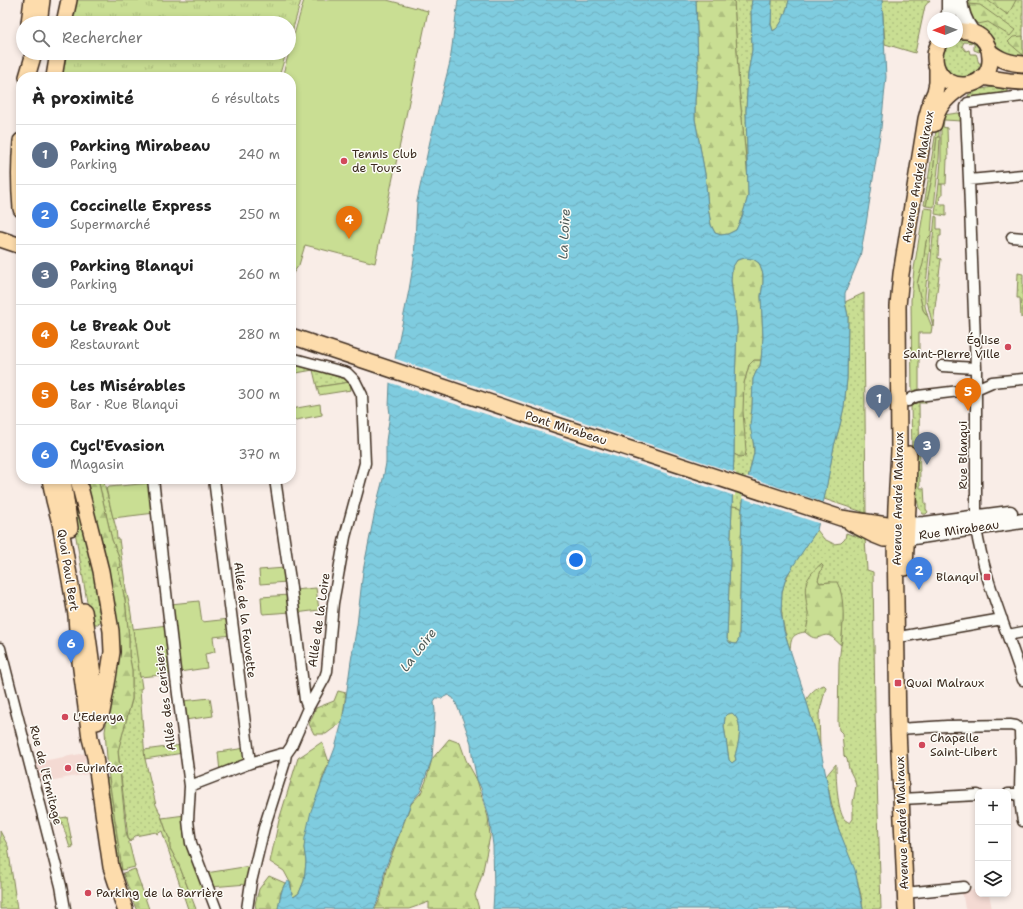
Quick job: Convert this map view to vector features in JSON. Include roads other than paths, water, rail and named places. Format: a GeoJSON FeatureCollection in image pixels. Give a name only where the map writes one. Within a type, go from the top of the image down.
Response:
{"type":"FeatureCollection","features":[{"type":"Feature","properties":{"kind":"main road"},"geometry":{"type":"LineString","coordinates":[[30,16],[32,0]]}},
{"type":"Feature","properties":{"kind":"main road"},"geometry":{"type":"LineString","coordinates":[[40,16],[42,0]]}},
{"type":"Feature","properties":{"kind":"main road"},"geometry":{"type":"LineString","coordinates":[[64,16],[65,0]]}},
{"type":"Feature","properties":{"kind":"main road"},"geometry":{"type":"LineString","coordinates":[[66,16],[69,0]]}},
{"type":"Feature","properties":{"kind":"main road"},"geometry":{"type":"LineString","coordinates":[[948,0],[949,12]]}},
{"type":"Feature","properties":{"kind":"main road"},"geometry":{"type":"LineString","coordinates":[[960,0],[962,12],[972,32]]}},
{"type":"Feature","properties":{"kind":"main road"},"geometry":{"type":"LineString","coordinates":[[963,30],[980,36],[986,43],[990,52],[988,70],[982,77]]}},
{"type":"Feature","properties":{"kind":"main road","name":"Avenue André Malraux"},"geometry":{"type":"LineString","coordinates":[[906,909],[908,893],[896,532],[899,451],[898,314],[899,288],[926,119],[937,83],[935,53],[937,48]]}},
{"type":"Feature","properties":{"kind":"main road"},"geometry":{"type":"LineString","coordinates":[[990,52],[997,58],[1023,64]]}},
{"type":"Feature","properties":{"kind":"main road"},"geometry":{"type":"LineString","coordinates":[[26,60],[27,72]]}},
{"type":"Feature","properties":{"kind":"main road"},"geometry":{"type":"LineString","coordinates":[[28,72],[32,60]]}},
{"type":"Feature","properties":{"kind":"main road"},"geometry":{"type":"LineString","coordinates":[[55,72],[57,60]]}},
{"type":"Feature","properties":{"kind":"main road"},"geometry":{"type":"LineString","coordinates":[[937,69],[941,76],[948,81],[955,85],[963,86]]}},
{"type":"Feature","properties":{"kind":"main road"},"geometry":{"type":"LineString","coordinates":[[982,77],[1023,82]]}},
{"type":"Feature","properties":{"kind":"main road","name":"Avenue André Malraux"},"geometry":{"type":"LineString","coordinates":[[902,729],[905,636],[905,566],[896,532],[909,451],[909,287],[923,206],[935,122],[939,109],[946,99],[963,86],[977,82],[982,77]]}},
{"type":"Feature","properties":{"kind":"main road"},"geometry":{"type":"LineString","coordinates":[[0,239],[16,244]]}},
{"type":"Feature","properties":{"kind":"main road","name":"Pont Mirabeau"},"geometry":{"type":"LineString","coordinates":[[296,338],[841,518],[874,535],[896,532]]}},
{"type":"Feature","properties":{"kind":"main road","name":"Quai Paul Bert"},"geometry":{"type":"LineString","coordinates":[[51,484],[60,523],[76,615],[78,646],[90,738],[95,757],[111,867],[125,909]]}},
{"type":"Feature","properties":{"kind":"main road","name":"Quai Paul Bert"},"geometry":{"type":"LineString","coordinates":[[64,484],[89,638],[96,694],[98,736],[95,757]]}},
{"type":"Feature","properties":{"kind":"main road"},"geometry":{"type":"LineString","coordinates":[[79,484],[101,571],[111,631],[112,652],[98,736]]}},
{"type":"Feature","properties":{"kind":"main road","name":"Rue Mirabeau"},"geometry":{"type":"LineString","coordinates":[[976,523],[1023,512]]}},
{"type":"Feature","properties":{"kind":"main road","name":"Rue Mirabeau"},"geometry":{"type":"LineString","coordinates":[[896,532],[976,523],[1023,521]]}},
{"type":"Feature","properties":{"kind":"main road"},"geometry":{"type":"LineString","coordinates":[[76,615],[84,635],[89,638],[106,636],[111,631]]}},
{"type":"Feature","properties":{"kind":"main road","name":"Avenue André Malraux"},"geometry":{"type":"LineString","coordinates":[[908,893],[912,909]]}},
{"type":"Feature","properties":{"kind":"street","name":"Rue Blanqui"},"geometry":{"type":"LineString","coordinates":[[1023,96],[968,104],[966,107],[973,302],[975,314],[976,523],[980,550],[986,573],[1023,680]]}},
{"type":"Feature","properties":{"kind":"street"},"geometry":{"type":"LineString","coordinates":[[969,180],[1023,175]]}},
{"type":"Feature","properties":{"kind":"street"},"geometry":{"type":"LineString","coordinates":[[1012,237],[1023,238]]}},
{"type":"Feature","properties":{"kind":"street","name":"Allée de la Loire"},"geometry":{"type":"LineString","coordinates":[[247,909],[251,882],[264,828],[284,766],[286,754],[291,747],[308,708],[327,671],[333,603],[345,537],[365,463],[362,395],[355,381],[347,373],[296,359]]}},
{"type":"Feature","properties":{"kind":"street"},"geometry":{"type":"LineString","coordinates":[[942,366],[976,368]]}},
{"type":"Feature","properties":{"kind":"street"},"geometry":{"type":"LineString","coordinates":[[908,401],[918,396],[976,389],[992,382],[1023,379]]}},
{"type":"Feature","properties":{"kind":"street","name":"Allée des Cerisiers"},"geometry":{"type":"LineString","coordinates":[[154,484],[190,786],[188,820],[191,843],[216,909]]}},
{"type":"Feature","properties":{"kind":"street","name":"Allée de la Fauvette"},"geometry":{"type":"LineString","coordinates":[[215,484],[250,763]]}},
{"type":"Feature","properties":{"kind":"street"},"geometry":{"type":"LineString","coordinates":[[276,484],[290,580],[305,700],[308,708]]}},
{"type":"Feature","properties":{"kind":"street"},"geometry":{"type":"LineString","coordinates":[[905,636],[1002,619]]}},
{"type":"Feature","properties":{"kind":"street"},"geometry":{"type":"LineString","coordinates":[[1008,635],[1023,632]]}},
{"type":"Feature","properties":{"kind":"street","name":"Rue de l'Ermitage"},"geometry":{"type":"LineString","coordinates":[[0,648],[65,909]]}},
{"type":"Feature","properties":{"kind":"street"},"geometry":{"type":"LineString","coordinates":[[902,729],[947,726],[1010,725],[1022,729],[1020,794],[1023,820]]}},
{"type":"Feature","properties":{"kind":"street"},"geometry":{"type":"LineString","coordinates":[[190,786],[250,763],[281,754],[286,754]]}},
{"type":"Feature","properties":{"kind":"street"},"geometry":{"type":"LineString","coordinates":[[1011,794],[1020,794]]}},
{"type":"Feature","properties":{"kind":"street"},"geometry":{"type":"LineString","coordinates":[[904,799],[975,795]]}},
{"type":"Feature","properties":{"kind":"street"},"geometry":{"type":"LineString","coordinates":[[908,893],[964,887]]}},
{"type":"Feature","properties":{"kind":"water","name":"La Loire"},"geometry":{"type":"Polygon","coordinates":[[[458,0],[696,0],[698,66],[695,119],[705,174],[711,225],[715,233],[721,235],[728,234],[736,230],[742,217],[748,196],[746,110],[748,74],[752,50],[752,0],[772,0],[771,24],[773,31],[779,26],[789,0],[882,0],[886,77],[881,128],[860,257],[845,293],[848,316],[847,379],[844,407],[834,446],[817,530],[786,577],[782,592],[781,612],[784,631],[820,747],[831,805],[837,825],[855,870],[863,909],[493,909],[493,845],[489,817],[481,788],[477,780],[471,743],[455,701],[448,695],[442,698],[436,698],[434,702],[435,711],[432,759],[420,792],[411,803],[385,869],[380,896],[374,909],[278,909],[285,883],[290,882],[292,895],[294,897],[299,893],[304,881],[306,862],[304,848],[305,838],[311,811],[335,748],[342,722],[357,625],[363,571],[386,463],[386,441],[390,414],[390,383],[414,260],[417,201],[430,141],[450,62],[458,0]],[[745,258],[737,260],[732,268],[731,281],[737,328],[727,639],[730,643],[736,644],[739,639],[742,509],[754,453],[750,426],[753,379],[760,366],[763,337],[761,296],[763,274],[759,263],[753,259],[745,258]],[[732,713],[725,717],[724,726],[729,760],[732,763],[736,760],[735,756],[740,733],[736,717],[732,713]]]}},
{"type":"Feature","properties":{"kind":"place","name":"Tennis Club de Tours"},"geometry":{"type":"Point","coordinates":[344,161]}},
{"type":"Feature","properties":{"kind":"place","name":"Le Break Out"},"geometry":{"type":"Point","coordinates":[349,239]}},
{"type":"Feature","properties":{"kind":"place","name":"Église Saint-Pierre Ville"},"geometry":{"type":"Point","coordinates":[1008,347]}},
{"type":"Feature","properties":{"kind":"place","name":"Les Misérables"},"geometry":{"type":"Point","coordinates":[968,411]}},
{"type":"Feature","properties":{"kind":"place","name":"Parking Mirabeau"},"geometry":{"type":"Point","coordinates":[879,418]}},
{"type":"Feature","properties":{"kind":"place","name":"Parking Blanqui"},"geometry":{"type":"Point","coordinates":[927,465]}},
{"type":"Feature","properties":{"kind":"place","name":"Blanqui"},"geometry":{"type":"Point","coordinates":[987,577]}},
{"type":"Feature","properties":{"kind":"place","name":"Coccinelle Express"},"geometry":{"type":"Point","coordinates":[919,590]}},
{"type":"Feature","properties":{"kind":"place","name":"Cycl'Evasion"},"geometry":{"type":"Point","coordinates":[71,663]}},
{"type":"Feature","properties":{"kind":"place","name":"Quai Malraux"},"geometry":{"type":"Point","coordinates":[898,683]}},
{"type":"Feature","properties":{"kind":"place","name":"L'Edenya"},"geometry":{"type":"Point","coordinates":[65,717]}},
{"type":"Feature","properties":{"kind":"place","name":"Chapelle Saint-Libert"},"geometry":{"type":"Point","coordinates":[922,745]}},
{"type":"Feature","properties":{"kind":"place","name":"Eurinfac"},"geometry":{"type":"Point","coordinates":[68,768]}},
{"type":"Feature","properties":{"kind":"place","name":"Parking de la Barrière"},"geometry":{"type":"Point","coordinates":[88,893]}}]}
